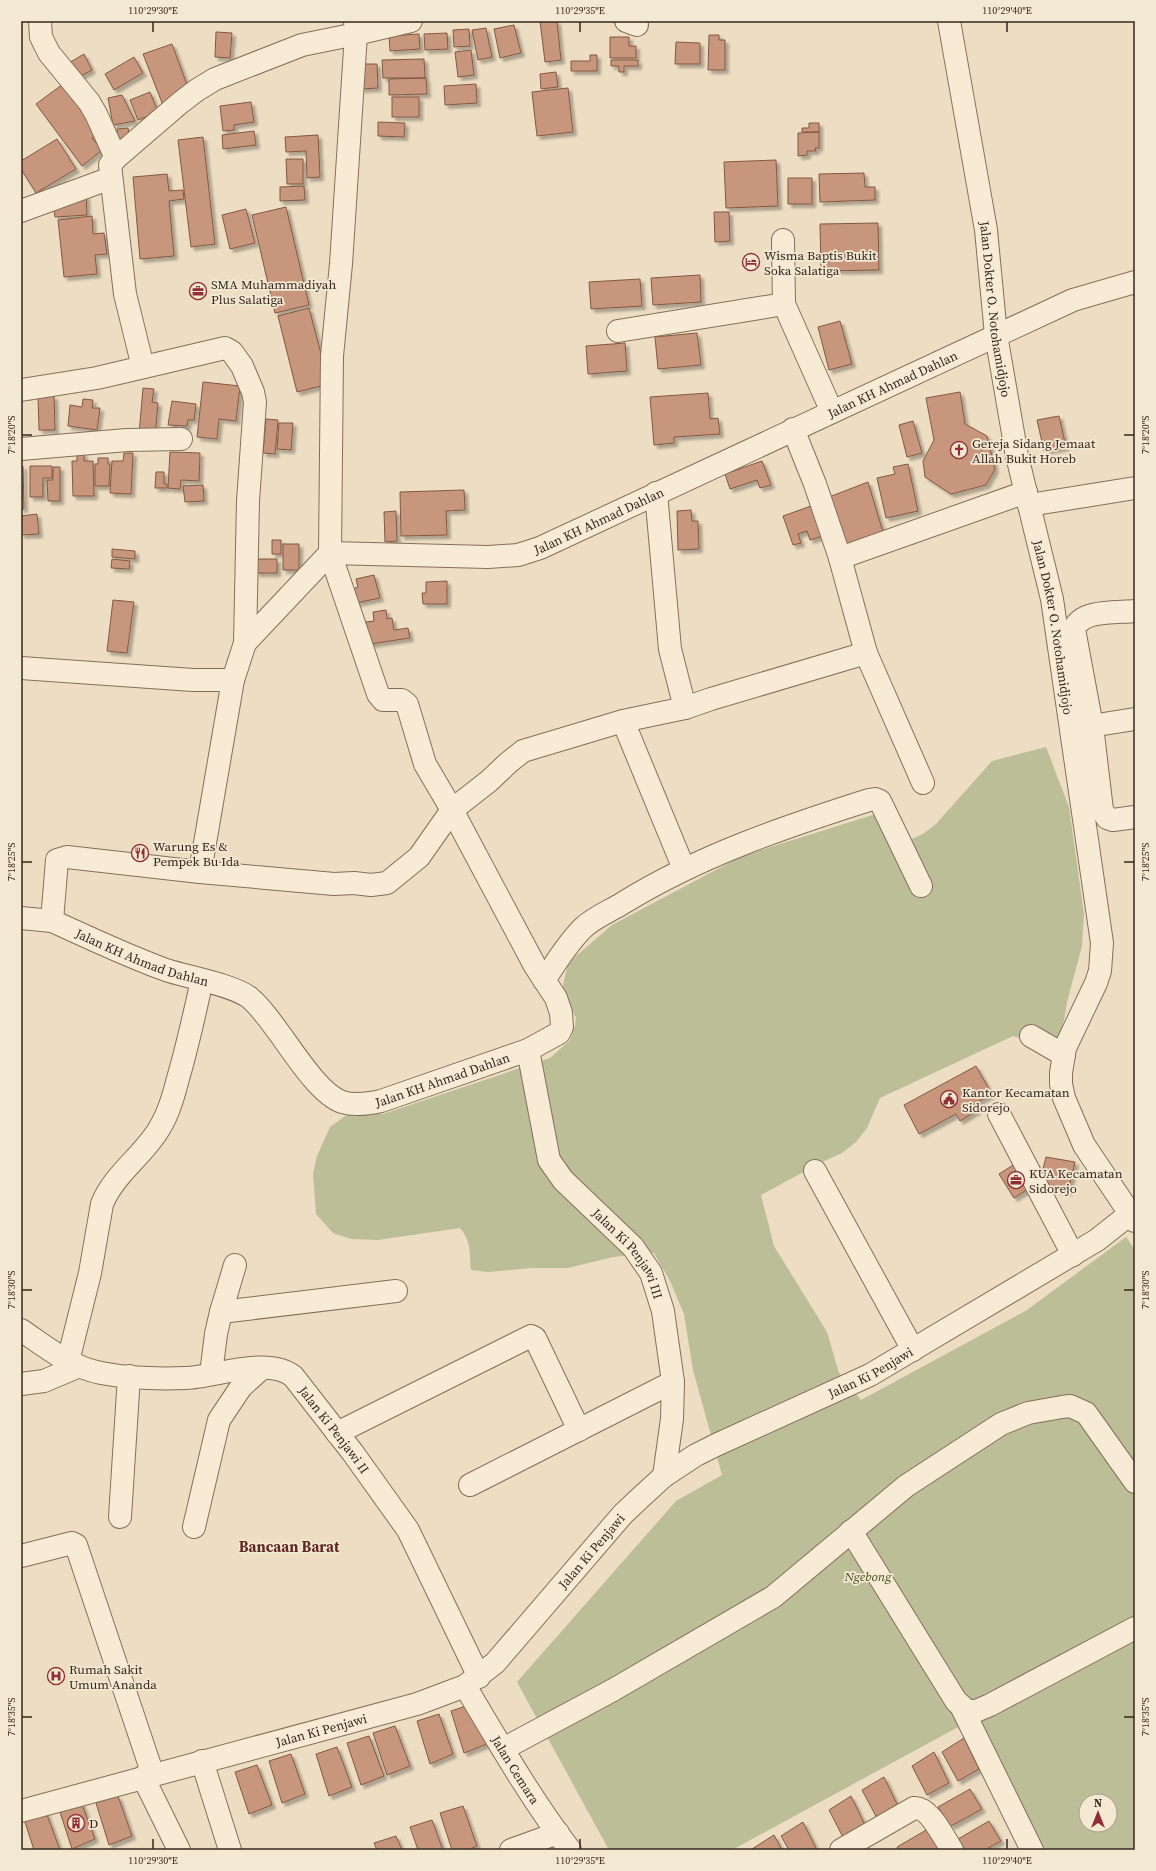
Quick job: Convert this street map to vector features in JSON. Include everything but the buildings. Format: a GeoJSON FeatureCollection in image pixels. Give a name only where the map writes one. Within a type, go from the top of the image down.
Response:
{"type":"FeatureCollection","features":[{"type":"Feature","properties":{"kind":"street"},"geometry":{"type":"LineString","coordinates":[[40,21],[41,37],[49,53],[89,102],[113,168],[125,294],[144,367]]}},
{"type":"Feature","properties":{"kind":"street"},"geometry":{"type":"LineString","coordinates":[[21,211],[113,168],[180,103],[215,79],[302,45],[356,28],[411,21]]}},
{"type":"Feature","properties":{"kind":"street","name":"Jalan Dokter O. Notohamidjojo"},"geometry":{"type":"LineString","coordinates":[[949,21],[986,230],[996,335],[1018,456],[1052,599],[1102,943],[1100,971],[1096,983],[1065,1048],[1061,1084],[1066,1104],[1084,1145],[1133,1215]]}},
{"type":"Feature","properties":{"kind":"street"},"geometry":{"type":"LineString","coordinates":[[245,643],[330,553],[332,356],[342,264],[356,28]]}},
{"type":"Feature","properties":{"kind":"street"},"geometry":{"type":"LineString","coordinates":[[783,240],[784,304],[832,412]]}},
{"type":"Feature","properties":{"kind":"street","name":"Jalan KH Ahmad Dahlan"},"geometry":{"type":"LineString","coordinates":[[21,918],[52,921],[131,957],[235,990],[247,996],[266,1015],[314,1079],[332,1097],[348,1104],[364,1105],[381,1101],[528,1050],[559,1033],[562,1027],[559,1006],[553,992],[534,966],[452,810],[425,764],[407,704],[402,700],[383,700],[378,694],[330,553],[488,557],[518,555],[540,548],[1073,300],[1135,282]]}},
{"type":"Feature","properties":{"kind":"street"},"geometry":{"type":"LineString","coordinates":[[618,331],[784,304]]}},
{"type":"Feature","properties":{"kind":"street"},"geometry":{"type":"LineString","coordinates":[[21,390],[97,378],[225,348],[232,352],[242,366],[253,392],[255,402],[248,501],[245,643],[233,680],[200,872]]}},
{"type":"Feature","properties":{"kind":"street"},"geometry":{"type":"LineString","coordinates":[[793,429],[815,484],[840,558],[866,653],[923,783]]}},
{"type":"Feature","properties":{"kind":"street"},"geometry":{"type":"LineString","coordinates":[[21,449],[127,440],[181,439]]}},
{"type":"Feature","properties":{"kind":"street"},"geometry":{"type":"LineString","coordinates":[[840,558],[1028,498],[1135,488]]}},
{"type":"Feature","properties":{"kind":"street"},"geometry":{"type":"LineString","coordinates":[[656,494],[670,649],[685,708]]}},
{"type":"Feature","properties":{"kind":"street"},"geometry":{"type":"LineString","coordinates":[[1135,611],[1090,615],[1076,623],[1074,629],[1092,726],[1104,813],[1107,818],[1113,820],[1135,817]]}},
{"type":"Feature","properties":{"kind":"street"},"geometry":{"type":"LineString","coordinates":[[52,921],[57,860],[67,857],[200,872],[334,884],[354,883],[371,885],[387,883],[419,857],[452,810],[489,781],[508,763],[524,752],[623,721],[685,708],[866,653]]}},
{"type":"Feature","properties":{"kind":"street"},"geometry":{"type":"LineString","coordinates":[[21,668],[193,680],[233,680]]}},
{"type":"Feature","properties":{"kind":"street"},"geometry":{"type":"LineString","coordinates":[[1071,729],[1135,719]]}},
{"type":"Feature","properties":{"kind":"street"},"geometry":{"type":"LineString","coordinates":[[623,721],[684,869]]}},
{"type":"Feature","properties":{"kind":"street"},"geometry":{"type":"LineString","coordinates":[[544,980],[566,946],[585,926],[650,886],[684,869],[788,826],[874,799],[882,804],[921,886]]}},
{"type":"Feature","properties":{"kind":"street"},"geometry":{"type":"LineString","coordinates":[[21,1384],[44,1381],[72,1364],[102,1204],[105,1196],[118,1178],[158,1130],[166,1115],[183,1062],[202,980]]}},
{"type":"Feature","properties":{"kind":"street"},"geometry":{"type":"LineString","coordinates":[[1031,1036],[1064,1055]]}},
{"type":"Feature","properties":{"kind":"street","name":"Jalan Ki Penjawi III"},"geometry":{"type":"LineString","coordinates":[[528,1050],[549,1160],[563,1180],[633,1247],[651,1273],[663,1311],[673,1382],[672,1419],[664,1476]]}},
{"type":"Feature","properties":{"kind":"street"},"geometry":{"type":"LineString","coordinates":[[999,1114],[1073,1255]]}},
{"type":"Feature","properties":{"kind":"street"},"geometry":{"type":"LineString","coordinates":[[815,1170],[913,1350]]}},
{"type":"Feature","properties":{"kind":"street","name":"Jalan Ki Penjawi"},"geometry":{"type":"LineString","coordinates":[[21,1810],[417,1704],[472,1681],[496,1663],[623,1514],[664,1476],[696,1455],[870,1375],[1073,1255],[1133,1215]]}},
{"type":"Feature","properties":{"kind":"street"},"geometry":{"type":"LineString","coordinates":[[211,1374],[216,1334],[235,1265]]}},
{"type":"Feature","properties":{"kind":"street"},"geometry":{"type":"LineString","coordinates":[[221,1312],[396,1291]]}},
{"type":"Feature","properties":{"kind":"street","name":"Jalan Ki Penjawi II"},"geometry":{"type":"LineString","coordinates":[[21,1330],[72,1364],[101,1373],[129,1376],[187,1378],[262,1368],[282,1370],[293,1376],[338,1434],[408,1530],[472,1681]]}},
{"type":"Feature","properties":{"kind":"street"},"geometry":{"type":"LineString","coordinates":[[338,1434],[531,1336],[535,1338],[579,1430]]}},
{"type":"Feature","properties":{"kind":"street"},"geometry":{"type":"LineString","coordinates":[[194,1527],[219,1420],[241,1387],[262,1368]]}},
{"type":"Feature","properties":{"kind":"street"},"geometry":{"type":"LineString","coordinates":[[120,1517],[129,1376]]}},
{"type":"Feature","properties":{"kind":"street"},"geometry":{"type":"LineString","coordinates":[[470,1485],[673,1382]]}},
{"type":"Feature","properties":{"kind":"street"},"geometry":{"type":"LineString","coordinates":[[503,1749],[613,1690],[773,1597],[906,1486],[938,1463],[1001,1424],[1028,1412],[1070,1406],[1086,1412],[1135,1482]]}},
{"type":"Feature","properties":{"kind":"street"},"geometry":{"type":"LineString","coordinates":[[851,1531],[956,1701],[962,1708],[1032,1850]]}},
{"type":"Feature","properties":{"kind":"street"},"geometry":{"type":"LineString","coordinates":[[21,1556],[72,1543],[76,1545],[148,1776],[178,1850]]}},
{"type":"Feature","properties":{"kind":"street"},"geometry":{"type":"LineString","coordinates":[[962,1708],[972,1712],[990,1705],[1135,1628]]}},
{"type":"Feature","properties":{"kind":"street","name":"Jalan Cemara"},"geometry":{"type":"LineString","coordinates":[[472,1681],[503,1749],[564,1842]]}},
{"type":"Feature","properties":{"kind":"street"},"geometry":{"type":"LineString","coordinates":[[202,1761],[230,1850]]}},
{"type":"Feature","properties":{"kind":"street"},"geometry":{"type":"LineString","coordinates":[[841,1850],[918,1807],[930,1816],[952,1850]]}},
{"type":"Feature","properties":{"kind":"street"},"geometry":{"type":"LineString","coordinates":[[512,1850],[564,1842]]}},
{"type":"Feature","properties":{"kind":"green space","name":"Ngebong"},"geometry":{"type":"Polygon","coordinates":[[[1046,747],[1069,807],[1084,914],[1082,946],[1067,1002],[1064,1021],[1059,1035],[1050,1044],[1044,1045],[1032,1043],[1013,1036],[880,1098],[867,1128],[856,1142],[842,1153],[822,1162],[761,1195],[774,1246],[827,1332],[839,1373],[861,1400],[1027,1310],[1126,1237],[1135,1250],[1135,1850],[1039,1850],[971,1720],[732,1850],[609,1850],[517,1682],[676,1501],[722,1475],[693,1370],[684,1314],[670,1281],[654,1253],[613,1257],[568,1268],[532,1268],[488,1272],[471,1270],[468,1243],[460,1228],[378,1240],[351,1239],[333,1233],[316,1214],[313,1174],[317,1156],[330,1127],[352,1111],[383,1114],[550,1058],[570,1040],[575,1026],[576,1018],[564,994],[563,985],[568,963],[612,925],[742,856],[882,812],[907,841],[923,834],[936,824],[992,761],[1046,747]]]}},
{"type":"Feature","properties":{"kind":"place","name":"Wisma Baptis Bukit Soka Salatiga"},"geometry":{"type":"Point","coordinates":[751,262]}},
{"type":"Feature","properties":{"kind":"place","name":"SMA Muhammadiyah Plus Salatiga"},"geometry":{"type":"Point","coordinates":[198,291]}},
{"type":"Feature","properties":{"kind":"place","name":"Gereja Sidang Jemaat Allah Bukit Horeb"},"geometry":{"type":"Point","coordinates":[959,450]}},
{"type":"Feature","properties":{"kind":"place","name":"Warung Es & Pempek Bu Ida"},"geometry":{"type":"Point","coordinates":[140,853]}},
{"type":"Feature","properties":{"kind":"place","name":"Kantor Kecamatan Sidorejo"},"geometry":{"type":"Point","coordinates":[949,1099]}},
{"type":"Feature","properties":{"kind":"place","name":"KUA Kecamatan Sidorejo"},"geometry":{"type":"Point","coordinates":[1016,1180]}},
{"type":"Feature","properties":{"kind":"place","name":"Rumah Sakit Umum Ananda"},"geometry":{"type":"Point","coordinates":[56,1676]}},
{"type":"Feature","properties":{"kind":"place","name":"D"},"geometry":{"type":"Point","coordinates":[76,1823]}},
{"type":"Feature","properties":{"kind":"district","name":"Bancaan Barat"},"geometry":{"type":"Point","coordinates":[289,1546]}}]}
